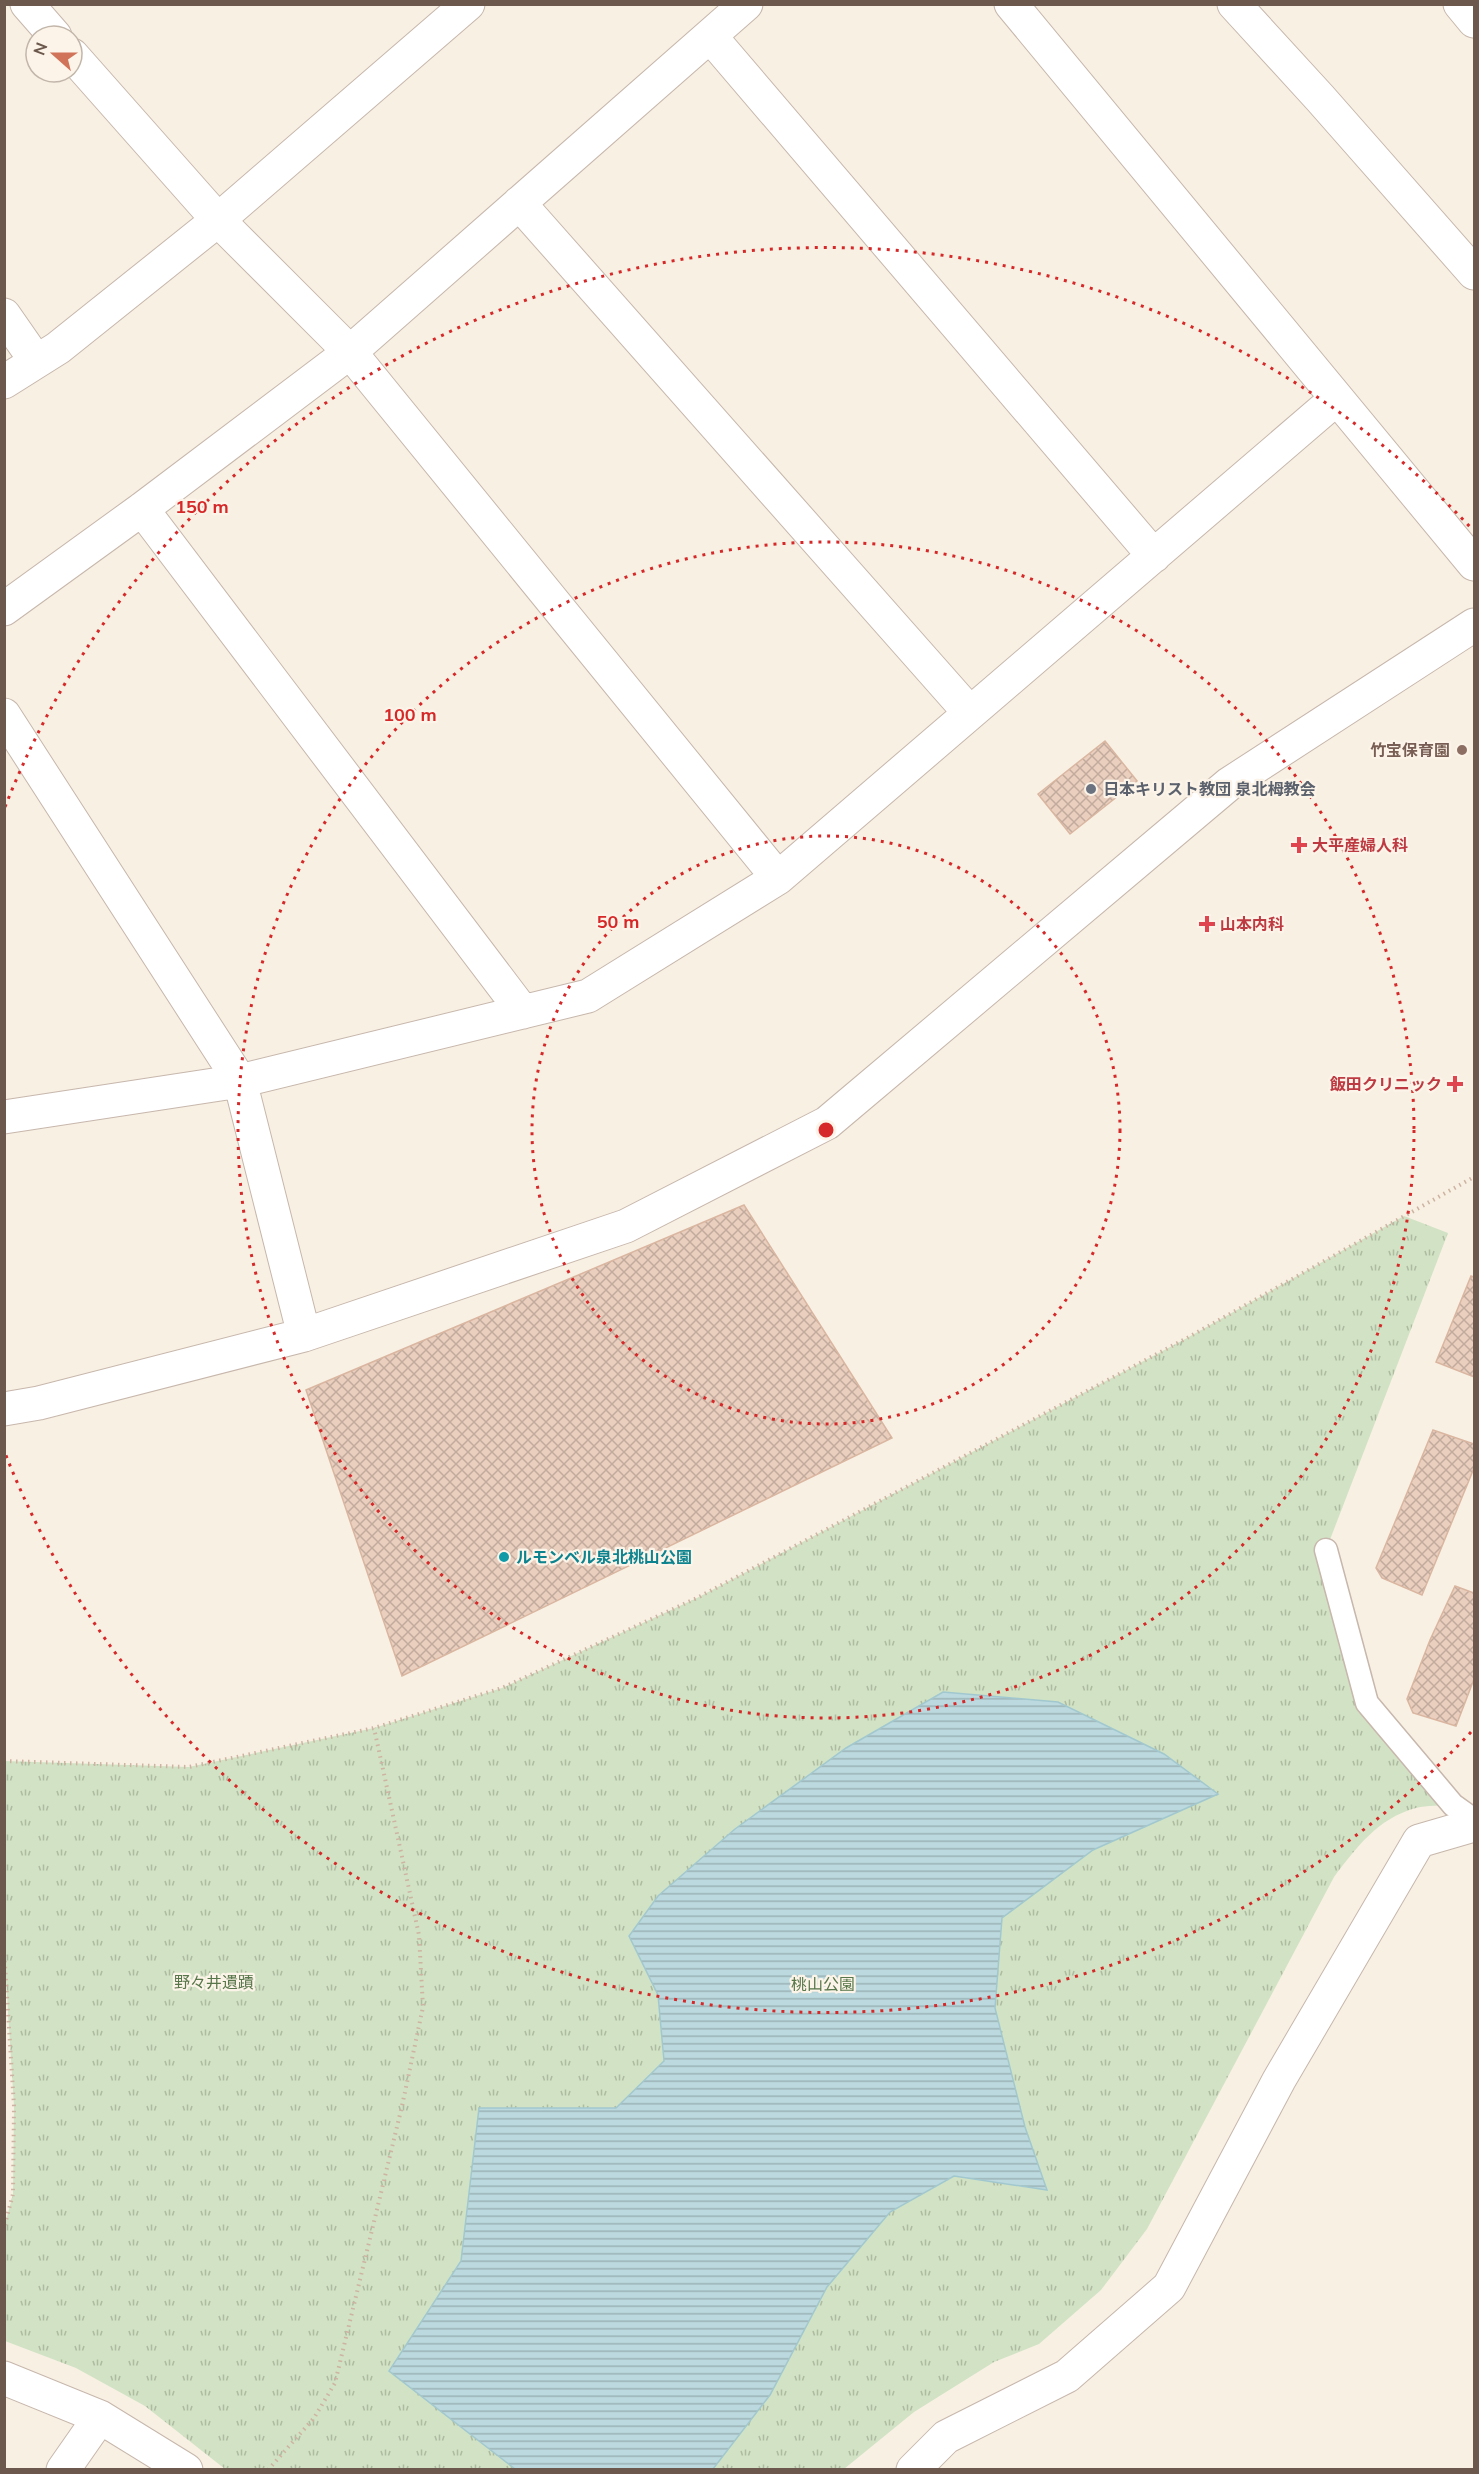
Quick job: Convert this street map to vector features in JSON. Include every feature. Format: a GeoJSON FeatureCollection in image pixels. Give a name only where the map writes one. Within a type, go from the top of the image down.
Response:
{"type":"FeatureCollection","features":[{"type":"Feature","properties":{"kind":"street"},"geometry":{"type":"LineString","coordinates":[[27,4],[44,24]]}},
{"type":"Feature","properties":{"kind":"street"},"geometry":{"type":"LineString","coordinates":[[4,382],[58,348],[218,220],[468,4]]}},
{"type":"Feature","properties":{"kind":"street"},"geometry":{"type":"LineString","coordinates":[[4,609],[142,509],[350,352],[746,4]]}},
{"type":"Feature","properties":{"kind":"street"},"geometry":{"type":"LineString","coordinates":[[1011,4],[1474,564]]}},
{"type":"Feature","properties":{"kind":"street"},"geometry":{"type":"LineString","coordinates":[[1234,4],[1328,106],[1474,273]]}},
{"type":"Feature","properties":{"kind":"street"},"geometry":{"type":"LineString","coordinates":[[1460,4],[1474,21]]}},
{"type":"Feature","properties":{"kind":"street"},"geometry":{"type":"LineString","coordinates":[[710,36],[1154,556]]}},
{"type":"Feature","properties":{"kind":"street"},"geometry":{"type":"LineString","coordinates":[[84,69],[218,220],[350,352],[778,878]]}},
{"type":"Feature","properties":{"kind":"street"},"geometry":{"type":"LineString","coordinates":[[519,204],[970,713]]}},
{"type":"Feature","properties":{"kind":"street"},"geometry":{"type":"LineString","coordinates":[[4,315],[36,361]]}},
{"type":"Feature","properties":{"kind":"street"},"geometry":{"type":"LineString","coordinates":[[4,1116],[240,1081],[588,996],[778,878],[1336,399]]}},
{"type":"Feature","properties":{"kind":"street"},"geometry":{"type":"LineString","coordinates":[[142,509],[523,1012]]}},
{"type":"Feature","properties":{"kind":"street"},"geometry":{"type":"LineString","coordinates":[[4,1409],[39,1403],[304,1335],[626,1226],[827,1123],[1229,784],[1474,625]]}},
{"type":"Feature","properties":{"kind":"street"},"geometry":{"type":"LineString","coordinates":[[4,715],[240,1081],[304,1335]]}},
{"type":"Feature","properties":{"kind":"street"},"geometry":{"type":"LineString","coordinates":[[913,2469],[946,2437],[1067,2376],[1169,2287],[1279,2080],[1419,1840],[1474,1825]]}},
{"type":"Feature","properties":{"kind":"street"},"geometry":{"type":"LineString","coordinates":[[4,2378],[100,2417],[186,2469]]}},
{"type":"Feature","properties":{"kind":"street"},"geometry":{"type":"LineString","coordinates":[[63,2469],[100,2417]]}},
{"type":"Feature","properties":{"kind":"lane"},"geometry":{"type":"LineString","coordinates":[[1326,1550],[1367,1702],[1453,1805],[1474,1820]]}},
{"type":"Feature","properties":{"kind":"path"},"geometry":{"type":"LineString","coordinates":[[4,1761],[189,1767],[374,1728],[502,1688],[697,1598],[1187,1338],[1474,1177]]}},
{"type":"Feature","properties":{"kind":"path"},"geometry":{"type":"LineString","coordinates":[[268,2469],[314,2418],[335,2383],[402,2106],[423,2007],[419,1935],[374,1728]]}},
{"type":"Feature","properties":{"kind":"path"},"geometry":{"type":"LineString","coordinates":[[4,1949],[14,2106],[13,2194],[4,2228]]}},
{"type":"Feature","properties":{"kind":"green space","name":"桃山公園"},"geometry":{"type":"Polygon","coordinates":[[[1404,1216],[1448,1233],[1326,1550],[1367,1703],[1453,1805],[1420,1807],[1390,1819],[1369,1835],[1342,1866],[1334,1877],[1147,2229],[1101,2290],[1039,2344],[994,2362],[914,2412],[844,2469],[225,2469],[145,2406],[76,2368],[5,2341],[4,2228],[13,2194],[14,2106],[4,1949],[4,1761],[189,1767],[374,1728],[502,1688],[697,1598],[1187,1338],[1404,1216]]]}},
{"type":"Feature","properties":{"kind":"water"},"geometry":{"type":"Polygon","coordinates":[[[943,1692],[1058,1702],[1164,1754],[1218,1794],[1093,1850],[1002,1918],[995,2008],[1025,2127],[1047,2190],[954,2176],[890,2212],[827,2287],[770,2395],[713,2469],[515,2469],[389,2371],[461,2261],[479,2108],[616,2108],[664,2061],[658,1995],[629,1936],[658,1896],[735,1829],[846,1748],[943,1692]]]}},
{"type":"Feature","properties":{"kind":"building"},"geometry":{"type":"Polygon","coordinates":[[[1105,741],[1137,781],[1070,834],[1038,794],[1105,741]]]}},
{"type":"Feature","properties":{"kind":"building","name":"ルモンベル泉北桃山公園"},"geometry":{"type":"Polygon","coordinates":[[[744,1205],[892,1438],[402,1676],[306,1390],[744,1205]]]}},
{"type":"Feature","properties":{"kind":"building"},"geometry":{"type":"Polygon","coordinates":[[[1471,1276],[1474,1277],[1474,1377],[1436,1362],[1471,1276]]]}},
{"type":"Feature","properties":{"kind":"building"},"geometry":{"type":"Polygon","coordinates":[[[1433,1430],[1474,1444],[1474,1468],[1422,1595],[1382,1578],[1376,1568],[1433,1430]]]}},
{"type":"Feature","properties":{"kind":"building"},"geometry":{"type":"Polygon","coordinates":[[[1455,1586],[1474,1593],[1474,1679],[1456,1726],[1413,1713],[1407,1699],[1430,1640],[1455,1586]]]}},
{"type":"Feature","properties":{"kind":"place","name":"竹宝保育園"},"geometry":{"type":"Point","coordinates":[1462,750]}},
{"type":"Feature","properties":{"kind":"place","name":"日本キリスト教団 泉北栂教会"},"geometry":{"type":"Point","coordinates":[1091,789]}},
{"type":"Feature","properties":{"kind":"place","name":"大平産婦人科"},"geometry":{"type":"Point","coordinates":[1299,845]}},
{"type":"Feature","properties":{"kind":"place","name":"山本内科"},"geometry":{"type":"Point","coordinates":[1207,924]}},
{"type":"Feature","properties":{"kind":"place","name":"飯田クリニック"},"geometry":{"type":"Point","coordinates":[1455,1084]}},
{"type":"Feature","properties":{"kind":"place","name":"ルモンベル泉北桃山公園"},"geometry":{"type":"Point","coordinates":[504,1557]}},
{"type":"Feature","properties":{"kind":"park label","name":"野々井遺蹟"},"geometry":{"type":"Point","coordinates":[214,1982]}}]}
